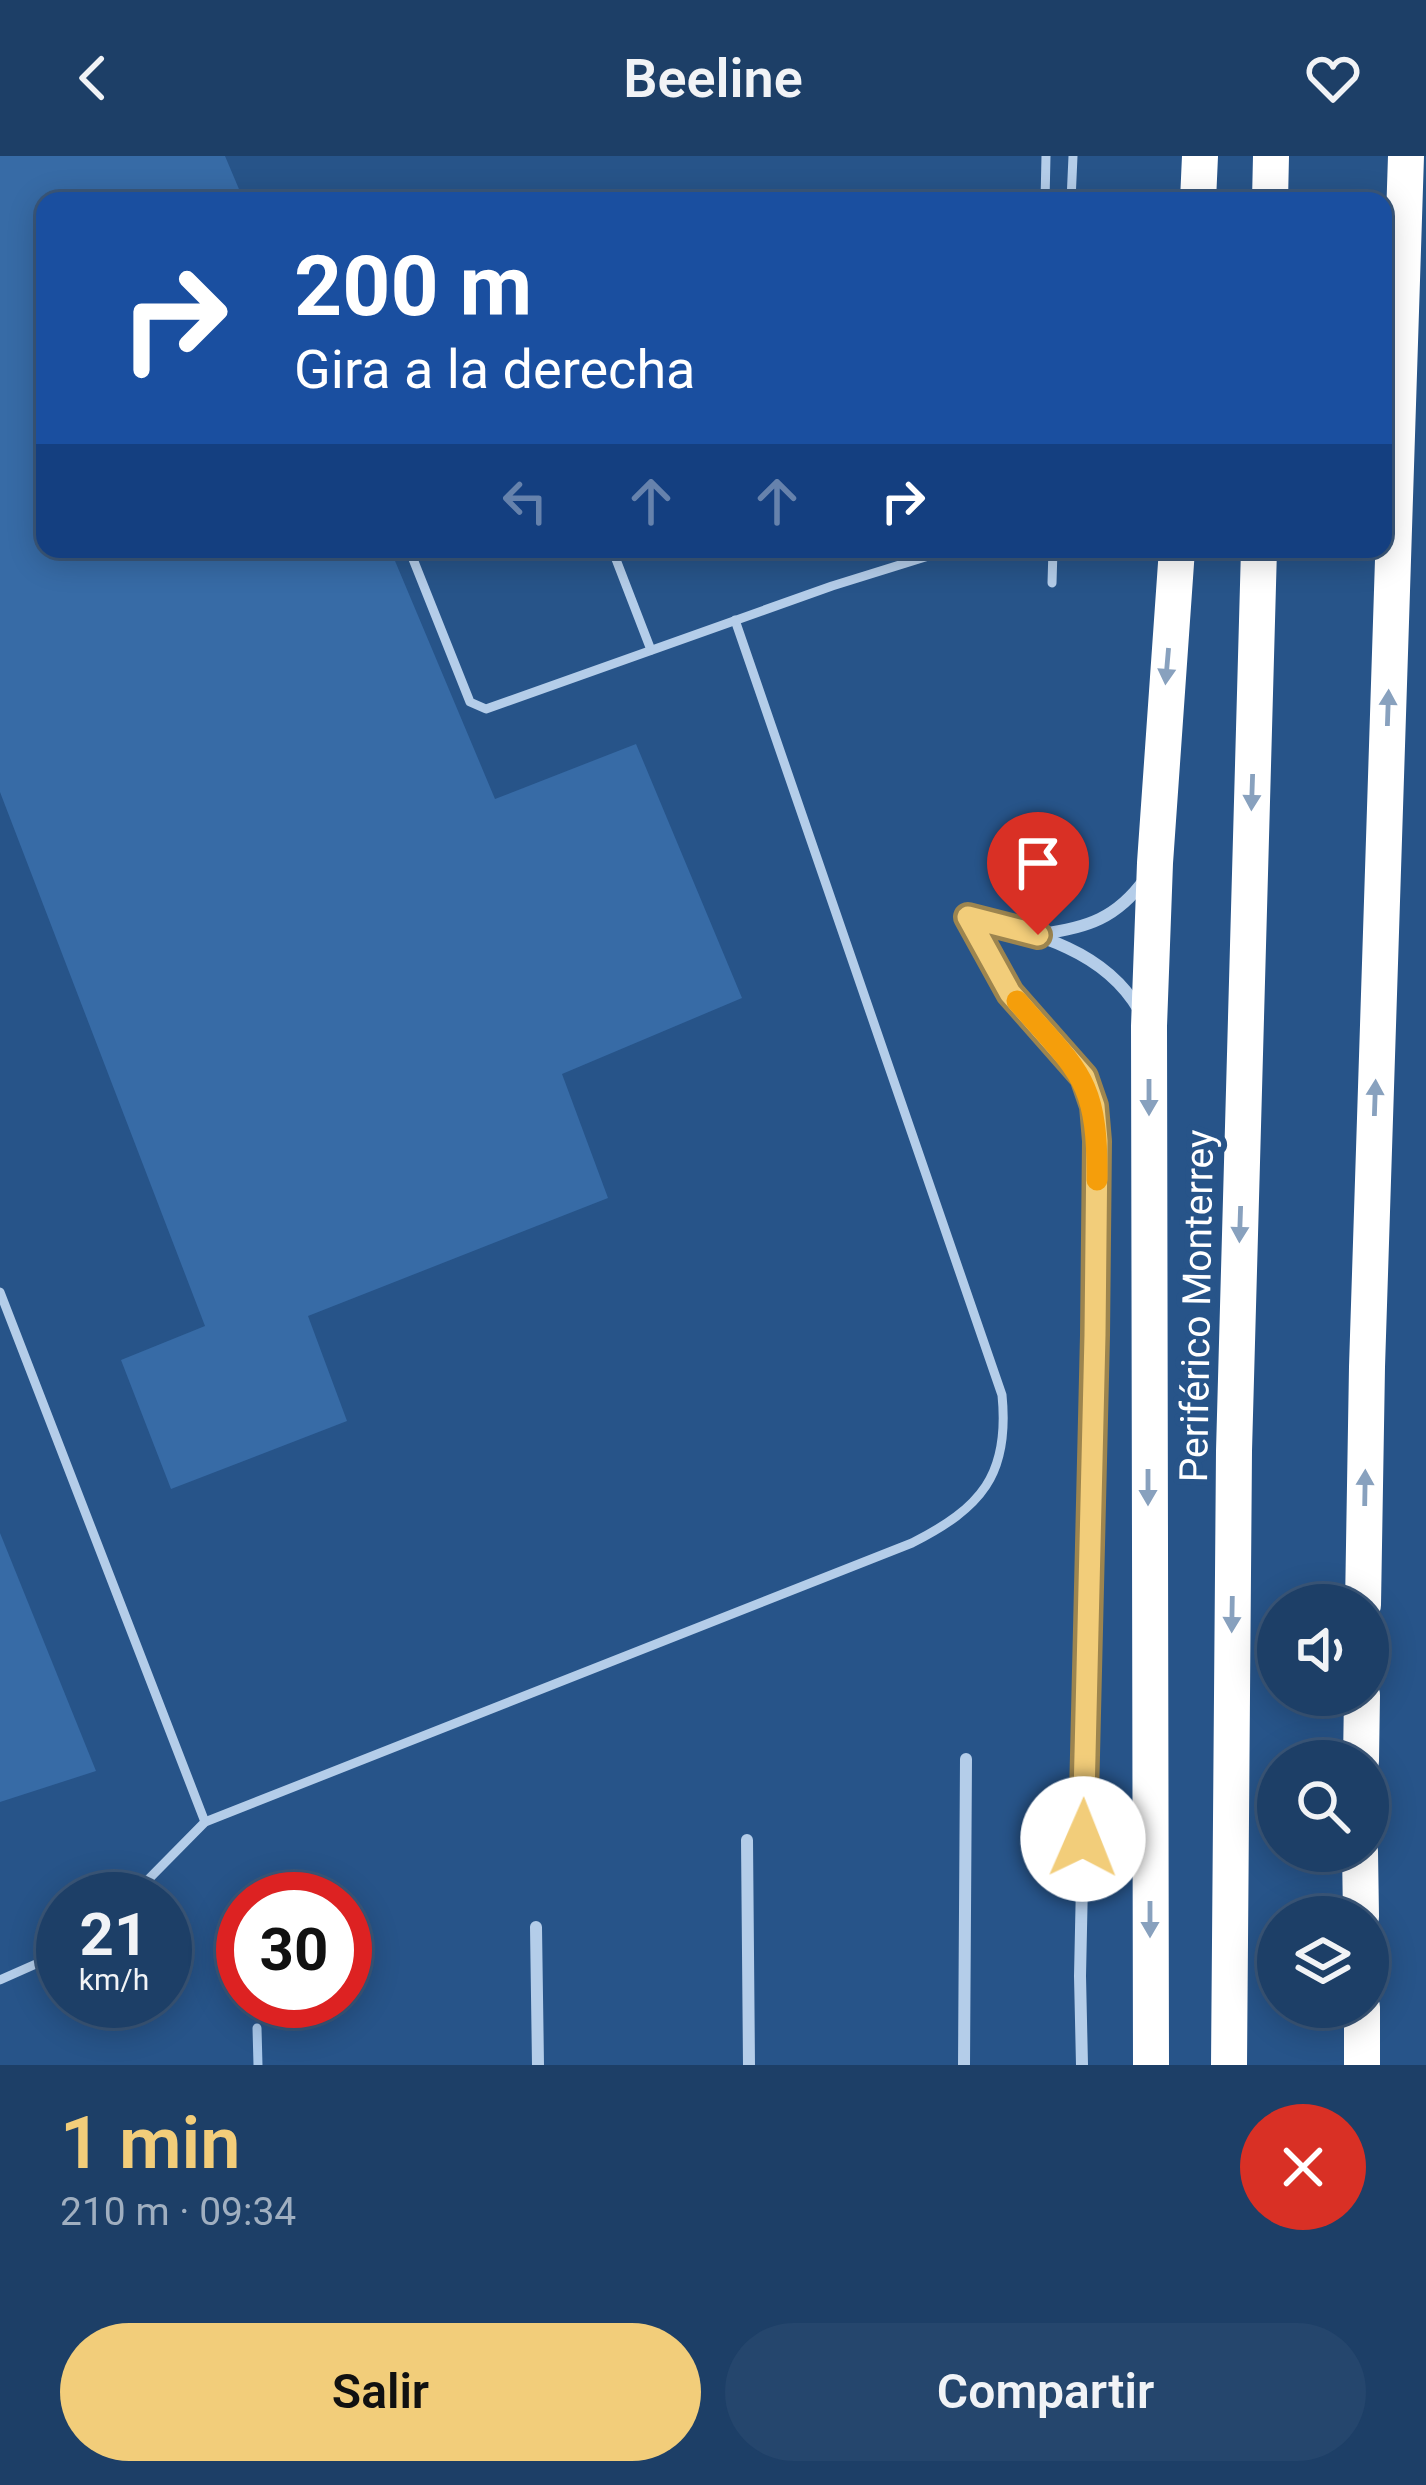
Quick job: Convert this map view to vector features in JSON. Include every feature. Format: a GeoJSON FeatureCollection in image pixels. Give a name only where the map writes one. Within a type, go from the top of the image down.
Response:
{"type":"FeatureCollection","features":[{"type":"Feature","properties":{"kind":"highway"},"geometry":{"type":"LineString","coordinates":[[1198,192],[1200,156]]}},
{"type":"Feature","properties":{"kind":"highway"},"geometry":{"type":"LineString","coordinates":[[1270,192],[1271,156]]}},
{"type":"Feature","properties":{"kind":"highway"},"geometry":{"type":"LineString","coordinates":[[1363,1584],[1366,1367],[1406,156]]}},
{"type":"Feature","properties":{"kind":"highway"},"geometry":{"type":"LineString","coordinates":[[1151,2065],[1149,1026],[1176,558]]}},
{"type":"Feature","properties":{"kind":"highway","name":"Periférico Monterrey"},"geometry":{"type":"LineString","coordinates":[[1229,2065],[1234,1451],[1258,558]]}},
{"type":"Feature","properties":{"kind":"highway"},"geometry":{"type":"LineString","coordinates":[[1362,2028],[1362,2065]]}},
{"type":"Feature","properties":{"kind":"street"},"geometry":{"type":"LineString","coordinates":[[1038,935],[1106,920],[1126,903],[1155,863]]}},
{"type":"Feature","properties":{"kind":"street"},"geometry":{"type":"LineString","coordinates":[[1082,2065],[1094,1106],[1084,1077],[1010,993],[968,917],[1038,935],[1076,952],[1114,976],[1149,1026]]}},
{"type":"Feature","properties":{"kind":"street"},"geometry":{"type":"LineString","coordinates":[[964,2065],[966,1759]]}},
{"type":"Feature","properties":{"kind":"street"},"geometry":{"type":"LineString","coordinates":[[747,1840],[749,2065]]}},
{"type":"Feature","properties":{"kind":"street"},"geometry":{"type":"LineString","coordinates":[[536,1927],[538,2065]]}},
{"type":"Feature","properties":{"kind":"lane"},"geometry":{"type":"LineString","coordinates":[[1045,192],[1046,156]]}},
{"type":"Feature","properties":{"kind":"lane"},"geometry":{"type":"LineString","coordinates":[[1071,192],[1073,156]]}},
{"type":"Feature","properties":{"kind":"lane"},"geometry":{"type":"LineString","coordinates":[[413,558],[470,702],[485,709],[924,558]]}},
{"type":"Feature","properties":{"kind":"lane"},"geometry":{"type":"LineString","coordinates":[[615,558],[651,650]]}},
{"type":"Feature","properties":{"kind":"lane"},"geometry":{"type":"LineString","coordinates":[[1052,583],[1053,558]]}},
{"type":"Feature","properties":{"kind":"lane"},"geometry":{"type":"LineString","coordinates":[[156,1872],[205,1822],[912,1543],[951,1523],[977,1500],[998,1467],[1005,1429],[1002,1395],[735,620]]}},
{"type":"Feature","properties":{"kind":"lane"},"geometry":{"type":"LineString","coordinates":[[0,1292],[205,1822]]}},
{"type":"Feature","properties":{"kind":"lane"},"geometry":{"type":"LineString","coordinates":[[0,1980],[36,1964]]}},
{"type":"Feature","properties":{"kind":"building"},"geometry":{"type":"Polygon","coordinates":[[[0,156],[225,156],[240,192],[36,192],[36,558],[394,558],[495,799],[636,744],[742,998],[562,1074],[608,1198],[308,1316],[347,1421],[171,1489],[121,1360],[205,1326],[0,792],[0,156]]]}},
{"type":"Feature","properties":{"kind":"building"},"geometry":{"type":"Polygon","coordinates":[[[0,1533],[96,1771],[0,1802],[0,1533]]]}},
{"type":"Feature","properties":{"kind":"waterway"},"geometry":{"type":"LineString","coordinates":[[257,2028],[258,2065]]}},
{"type":"Feature","properties":{"kind":"slow traffic"},"geometry":{"type":"LineString","coordinates":[[1017,1001],[1084,1077],[1094,1106],[1097,1180]]}},
{"type":"Feature","properties":{"kind":"route"},"geometry":{"type":"LineString","coordinates":[[1038,935],[968,917],[1010,993],[1084,1077],[1094,1106],[1095,1335],[1083,1839]]}}]}
